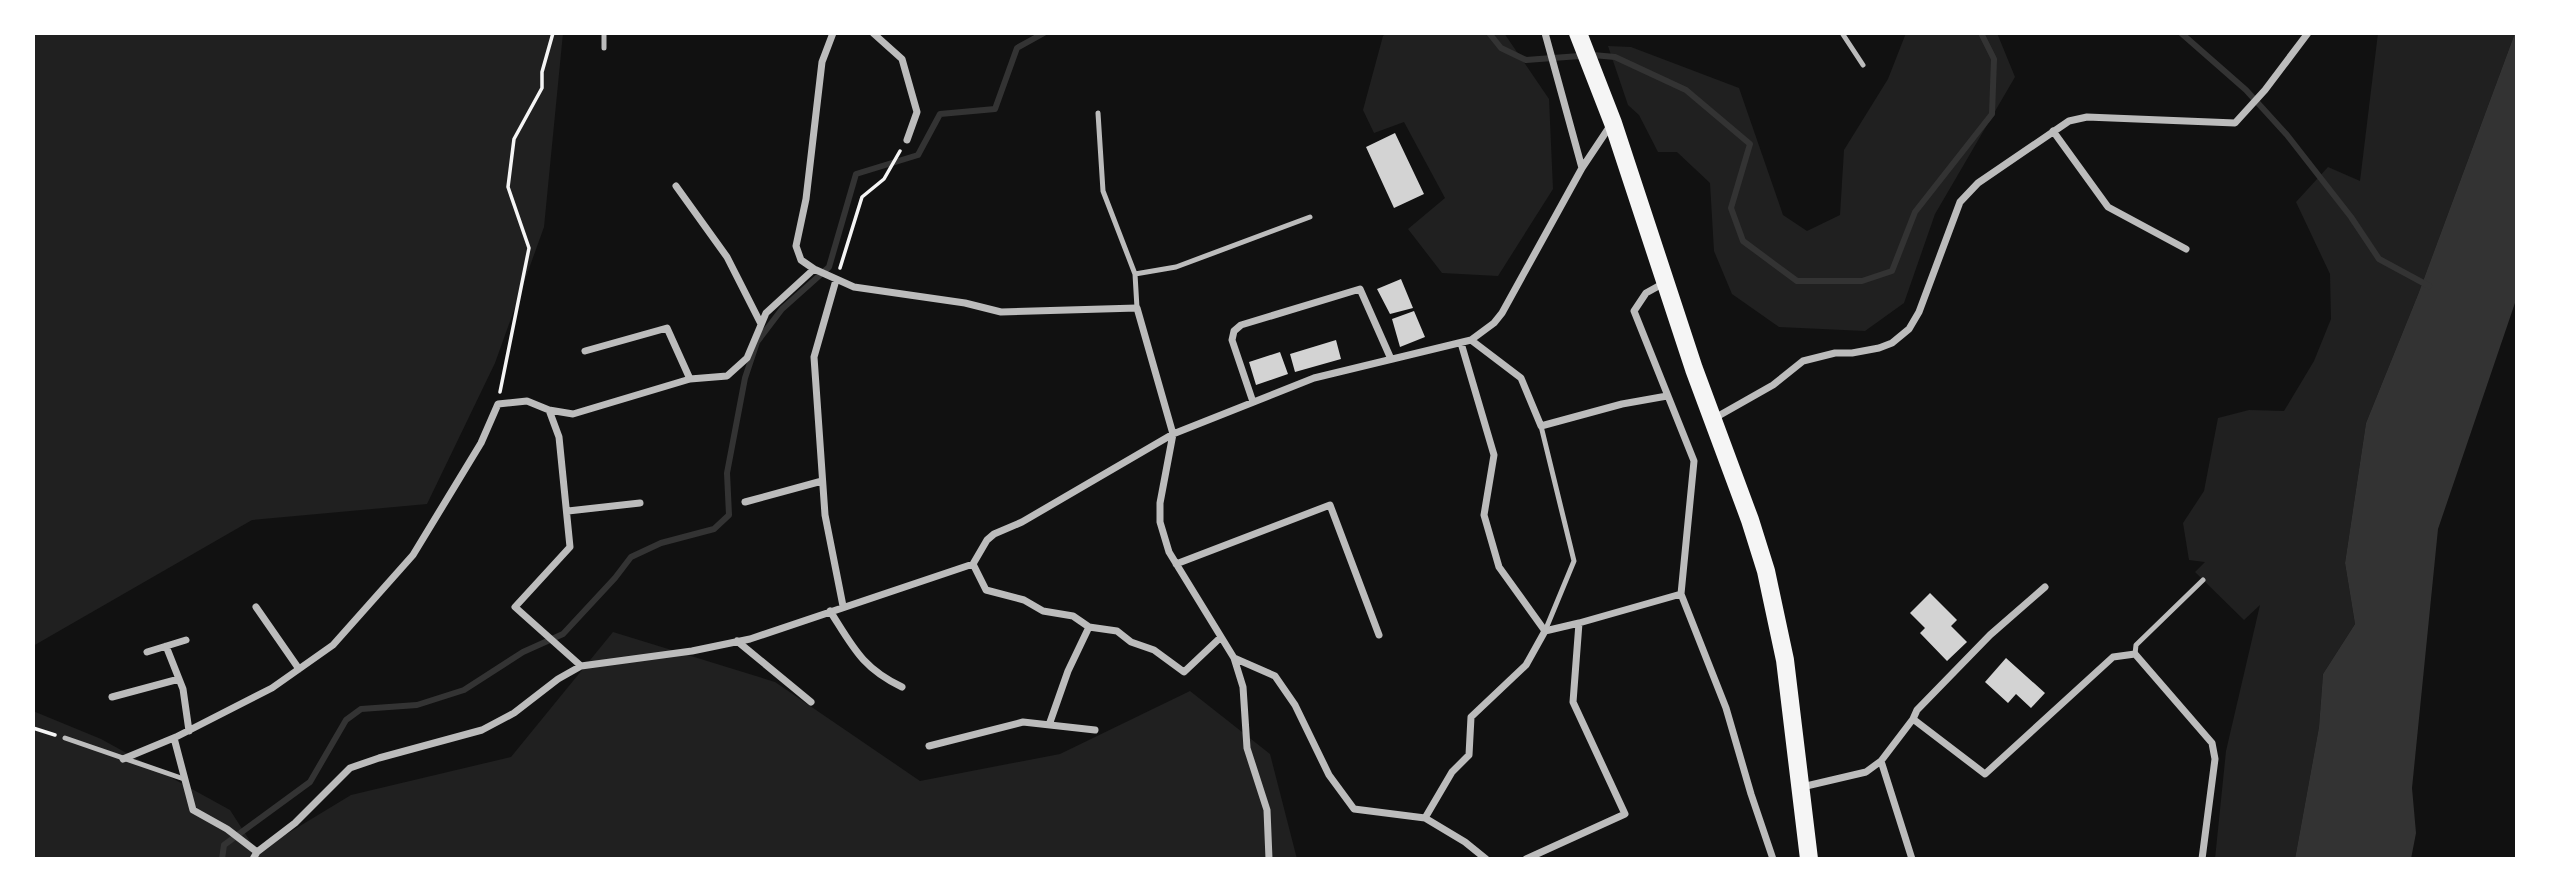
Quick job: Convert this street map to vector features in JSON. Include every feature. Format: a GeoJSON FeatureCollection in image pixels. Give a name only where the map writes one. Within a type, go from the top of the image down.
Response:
{"type":"FeatureCollection","features":[{"type":"Feature","properties":{"kind":"highway"},"geometry":{"type":"LineString","coordinates":[[1582,45],[1613,123],[1664,282],[1712,420],[1751,520],[1766,571],[1785,660],[1809,859]]}},
{"type":"Feature","properties":{"kind":"street"},"geometry":{"type":"LineString","coordinates":[[833,33],[822,62],[806,199],[796,246],[801,260],[814,269],[854,287],[965,303],[1001,312],[1136,307],[1173,434],[1160,502],[1169,552],[1234,658],[1243,687],[1247,747],[1267,810],[1269,859]]}},
{"type":"Feature","properties":{"kind":"street"},"geometry":{"type":"LineString","coordinates":[[873,33],[902,59],[917,112],[907,140]]}},
{"type":"Feature","properties":{"kind":"street"},"geometry":{"type":"LineString","coordinates":[[1545,33],[1582,168]]}},
{"type":"Feature","properties":{"kind":"street"},"geometry":{"type":"LineString","coordinates":[[1712,420],[1773,385],[1803,361],[1835,353],[1879,348],[1892,343],[1909,329],[1919,312],[1960,202],[1978,183],[2053,131],[2069,121],[2087,117],[2235,123],[2265,90],[2308,33]]}},
{"type":"Feature","properties":{"kind":"street"},"geometry":{"type":"LineString","coordinates":[[174,738],[193,810],[227,829],[255,855],[295,823],[350,768],[482,730],[513,713],[580,666],[692,651],[737,641],[973,564],[987,540],[994,534],[1022,522],[1173,434],[1314,378],[1471,340],[1494,323],[1502,313],[1582,168],[1613,123]]}},
{"type":"Feature","properties":{"kind":"street"},"geometry":{"type":"LineString","coordinates":[[2053,131],[2108,207],[2186,249]]}},
{"type":"Feature","properties":{"kind":"street"},"geometry":{"type":"LineString","coordinates":[[676,186],[727,257],[761,324]]}},
{"type":"Feature","properties":{"kind":"street"},"geometry":{"type":"LineString","coordinates":[[123,759],[189,731],[272,688],[333,645],[413,555],[481,443],[498,404],[527,401],[549,410],[573,414],[690,379],[727,376],[747,358],[766,313],[814,269]]}},
{"type":"Feature","properties":{"kind":"street"},"geometry":{"type":"LineString","coordinates":[[836,279],[814,357],[825,515],[843,607]]}},
{"type":"Feature","properties":{"kind":"street"},"geometry":{"type":"LineString","coordinates":[[1664,282],[1646,293],[1634,311],[1694,461],[1681,594],[1726,708],[1773,859]]}},
{"type":"Feature","properties":{"kind":"street"},"geometry":{"type":"LineString","coordinates":[[1253,402],[1232,340],[1234,331],[1241,325],[1360,289],[1391,359]]}},
{"type":"Feature","properties":{"kind":"street"},"geometry":{"type":"LineString","coordinates":[[585,351],[667,328],[690,379]]}},
{"type":"Feature","properties":{"kind":"street"},"geometry":{"type":"LineString","coordinates":[[1471,340],[1521,378],[1541,426],[1622,404],[1667,396]]}},
{"type":"Feature","properties":{"kind":"street"},"geometry":{"type":"LineString","coordinates":[[1461,342],[1494,455],[1484,515],[1499,566],[1545,631]]}},
{"type":"Feature","properties":{"kind":"street"},"geometry":{"type":"LineString","coordinates":[[549,410],[559,437],[570,547],[515,607],[580,666]]}},
{"type":"Feature","properties":{"kind":"street"},"geometry":{"type":"LineString","coordinates":[[745,502],[822,481]]}},
{"type":"Feature","properties":{"kind":"street"},"geometry":{"type":"LineString","coordinates":[[568,511],[640,503]]}},
{"type":"Feature","properties":{"kind":"street"},"geometry":{"type":"LineString","coordinates":[[1176,564],[1330,505],[1379,635]]}},
{"type":"Feature","properties":{"kind":"street"},"geometry":{"type":"LineString","coordinates":[[973,564],[986,590],[1024,600],[1043,611],[1073,616],[1089,627],[1117,631],[1131,642],[1154,650],[1184,671],[1221,637]]}},
{"type":"Feature","properties":{"kind":"street"},"geometry":{"type":"LineString","coordinates":[[1802,788],[1866,772],[1881,761],[1917,710],[1981,645],[2045,587]]}},
{"type":"Feature","properties":{"kind":"street"},"geometry":{"type":"LineString","coordinates":[[1425,818],[1452,772],[1469,755],[1471,717],[1526,665],[1545,631],[1681,594]]}},
{"type":"Feature","properties":{"kind":"street"},"geometry":{"type":"LineString","coordinates":[[256,607],[299,669]]}},
{"type":"Feature","properties":{"kind":"street"},"geometry":{"type":"LineString","coordinates":[[830,611],[860,659],[882,677],[902,687]]}},
{"type":"Feature","properties":{"kind":"street"},"geometry":{"type":"LineString","coordinates":[[1526,859],[1625,814],[1573,702],[1579,623]]}},
{"type":"Feature","properties":{"kind":"street"},"geometry":{"type":"LineString","coordinates":[[1049,725],[1068,671],[1089,627]]}},
{"type":"Feature","properties":{"kind":"street"},"geometry":{"type":"LineString","coordinates":[[147,652],[186,640]]}},
{"type":"Feature","properties":{"kind":"street"},"geometry":{"type":"LineString","coordinates":[[737,641],[811,702]]}},
{"type":"Feature","properties":{"kind":"street"},"geometry":{"type":"LineString","coordinates":[[166,646],[183,689],[189,731]]}},
{"type":"Feature","properties":{"kind":"street"},"geometry":{"type":"LineString","coordinates":[[1913,719],[1985,774],[2113,657],[2135,654],[2212,743],[2215,759],[2202,859]]}},
{"type":"Feature","properties":{"kind":"street"},"geometry":{"type":"LineString","coordinates":[[1234,658],[1275,676],[1295,705],[1329,775],[1354,809],[1425,818],[1465,842],[1486,859]]}},
{"type":"Feature","properties":{"kind":"street"},"geometry":{"type":"LineString","coordinates":[[113,697],[179,679]]}},
{"type":"Feature","properties":{"kind":"street"},"geometry":{"type":"LineString","coordinates":[[929,747],[1023,722],[1095,730]]}},
{"type":"Feature","properties":{"kind":"street"},"geometry":{"type":"LineString","coordinates":[[1881,761],[1912,859]]}},
{"type":"Feature","properties":{"kind":"lane"},"geometry":{"type":"LineString","coordinates":[[604,33],[604,48]]}},
{"type":"Feature","properties":{"kind":"lane"},"geometry":{"type":"LineString","coordinates":[[1842,33],[1863,65]]}},
{"type":"Feature","properties":{"kind":"lane"},"geometry":{"type":"LineString","coordinates":[[1098,113],[1103,191],[1135,274],[1136,307]]}},
{"type":"Feature","properties":{"kind":"lane"},"geometry":{"type":"LineString","coordinates":[[1135,274],[1176,267],[1310,217]]}},
{"type":"Feature","properties":{"kind":"lane"},"geometry":{"type":"LineString","coordinates":[[1541,426],[1574,561],[1545,631]]}},
{"type":"Feature","properties":{"kind":"lane"},"geometry":{"type":"LineString","coordinates":[[2135,654],[2136,645],[2203,580]]}},
{"type":"Feature","properties":{"kind":"lane"},"geometry":{"type":"LineString","coordinates":[[65,738],[184,779]]}},
{"type":"Feature","properties":{"kind":"path"},"geometry":{"type":"LineString","coordinates":[[498,404],[530,248],[508,187],[514,139],[542,88],[542,72],[553,33]]}},
{"type":"Feature","properties":{"kind":"path"},"geometry":{"type":"LineString","coordinates":[[836,279],[862,197],[884,179],[907,140]]}},
{"type":"Feature","properties":{"kind":"path"},"geometry":{"type":"LineString","coordinates":[[33,728],[65,738]]}},
{"type":"Feature","properties":{"kind":"shaded area"},"geometry":{"type":"Polygon","coordinates":[[[33,33],[563,33],[544,227],[495,363],[427,504],[252,520],[33,646],[33,33]]]}},
{"type":"Feature","properties":{"kind":"shaded area"},"geometry":{"type":"Polygon","coordinates":[[[1387,33],[1504,33],[1549,99],[1553,189],[1498,276],[1442,273],[1408,229],[1445,198],[1404,122],[1374,133],[1363,110],[1383,36],[1387,33]]]}},
{"type":"Feature","properties":{"kind":"shaded area"},"geometry":{"type":"Polygon","coordinates":[[[1906,33],[1997,33],[2015,77],[1935,214],[1904,303],[1865,331],[1779,327],[1732,294],[1714,251],[1710,183],[1677,152],[1658,152],[1639,115],[1628,105],[1608,46],[1631,47],[1739,88],[1783,215],[1807,231],[1840,215],[1844,150],[1888,79],[1906,33]]]}},
{"type":"Feature","properties":{"kind":"shaded area"},"geometry":{"type":"Polygon","coordinates":[[[2378,33],[2515,33],[2419,292],[2366,423],[2345,563],[2355,624],[2323,674],[2319,727],[2295,859],[2215,859],[2226,751],[2260,605],[2244,620],[2195,572],[2205,562],[2189,560],[2183,523],[2204,491],[2218,418],[2249,410],[2284,411],[2314,361],[2331,319],[2330,274],[2296,202],[2328,167],[2360,181],[2378,33]]]}},
{"type":"Feature","properties":{"kind":"shaded area"},"geometry":{"type":"Polygon","coordinates":[[[2515,33],[2517,297],[2438,529],[2412,788],[2416,833],[2411,859],[2295,859],[2319,727],[2323,674],[2355,624],[2345,563],[2366,423],[2419,292],[2515,33]]]}},
{"type":"Feature","properties":{"kind":"shaded area"},"geometry":{"type":"Polygon","coordinates":[[[613,632],[775,682],[920,781],[1060,754],[1190,691],[1270,754],[1297,859],[33,859],[33,711],[101,739],[230,810],[257,852],[351,795],[511,757],[613,632]]]}},
{"type":"Feature","properties":{"kind":"building"},"geometry":{"type":"Polygon","coordinates":[[[1395,133],[1424,194],[1394,208],[1366,147],[1395,133]]]}},
{"type":"Feature","properties":{"kind":"building"},"geometry":{"type":"Polygon","coordinates":[[[1401,279],[1413,308],[1390,314],[1377,289],[1401,279]]]}},
{"type":"Feature","properties":{"kind":"building"},"geometry":{"type":"Polygon","coordinates":[[[1414,311],[1425,337],[1400,347],[1392,319],[1414,311]]]}},
{"type":"Feature","properties":{"kind":"building"},"geometry":{"type":"Polygon","coordinates":[[[1336,340],[1341,359],[1295,372],[1290,354],[1336,340]]]}},
{"type":"Feature","properties":{"kind":"building"},"geometry":{"type":"Polygon","coordinates":[[[1280,352],[1288,374],[1256,385],[1249,362],[1280,352]]]}},
{"type":"Feature","properties":{"kind":"building"},"geometry":{"type":"Polygon","coordinates":[[[1930,593],[1957,620],[1951,626],[1967,642],[1947,661],[1920,633],[1925,628],[1910,613],[1930,593]]]}},
{"type":"Feature","properties":{"kind":"building"},"geometry":{"type":"Polygon","coordinates":[[[2006,658],[2045,693],[2031,708],[2016,694],[2008,703],[1985,682],[2006,658]]]}},
{"type":"Feature","properties":{"kind":"waterway"},"geometry":{"type":"LineString","coordinates":[[222,859],[224,845],[310,782],[346,720],[361,709],[417,705],[464,690],[523,652],[563,634],[631,557],[661,543],[714,529],[729,515],[727,473],[745,378],[757,342],[782,309],[829,267],[856,174],[918,155],[940,114],[995,109],[1017,48],[1044,33]]}},
{"type":"Feature","properties":{"kind":"waterway"},"geometry":{"type":"LineString","coordinates":[[1489,33],[1501,48],[1526,60],[1593,55],[1615,57],[1686,90],[1750,144],[1731,208],[1743,241],[1797,281],[1862,281],[1892,271],[1915,212],[1992,114],[1994,59],[1981,33]]}},
{"type":"Feature","properties":{"kind":"waterway"},"geometry":{"type":"LineString","coordinates":[[2181,33],[2246,90],[2287,135],[2351,217],[2379,259],[2429,286]]}}]}
